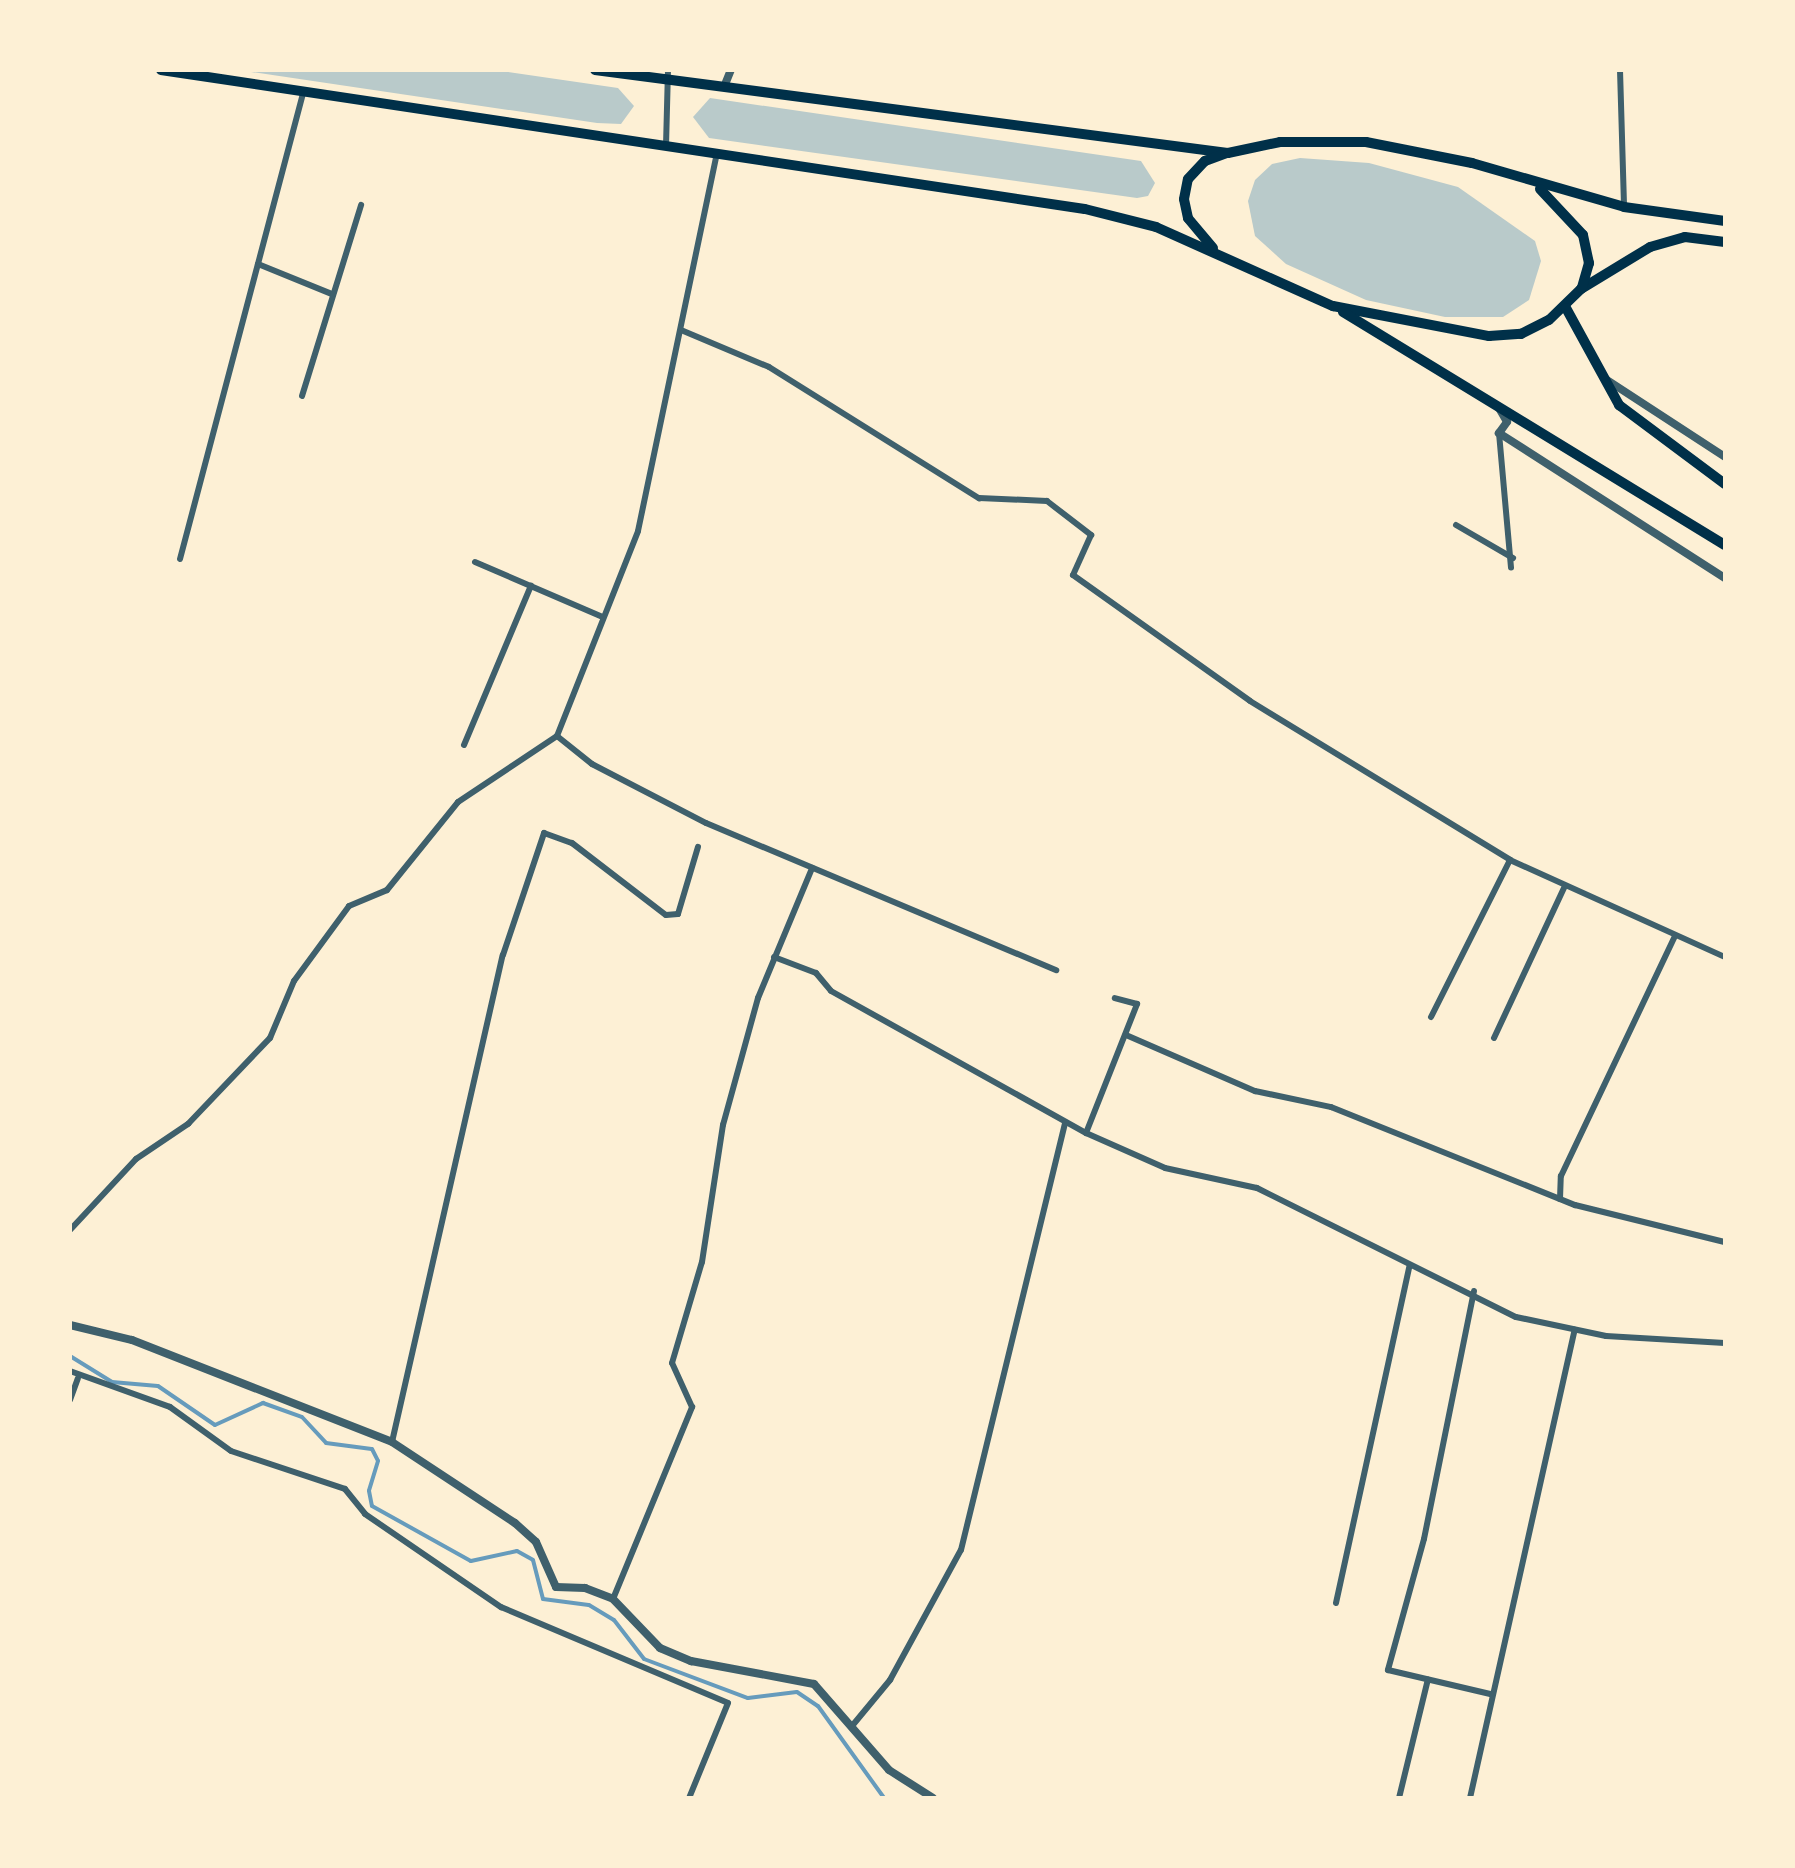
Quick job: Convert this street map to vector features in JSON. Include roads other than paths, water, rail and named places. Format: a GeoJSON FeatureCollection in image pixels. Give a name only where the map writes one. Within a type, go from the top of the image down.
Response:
{"type":"FeatureCollection","features":[{"type":"Feature","properties":{"kind":"highway"},"geometry":{"type":"LineString","coordinates":[[161,70],[1085,209],[1156,227],[1334,306],[1725,545]]}},
{"type":"Feature","properties":{"kind":"highway"},"geometry":{"type":"LineString","coordinates":[[595,70],[669,75],[724,87],[1228,153]]}},
{"type":"Feature","properties":{"kind":"highway"},"geometry":{"type":"LineString","coordinates":[[1224,257],[1202,238],[1184,199],[1188,180],[1205,162],[1280,142],[1366,142],[1472,162],[1535,186],[1624,208],[1725,221]]}},
{"type":"Feature","properties":{"kind":"highway"},"geometry":{"type":"LineString","coordinates":[[1535,186],[1564,208],[1582,235],[1588,264],[1581,289]]}},
{"type":"Feature","properties":{"kind":"highway"},"geometry":{"type":"LineString","coordinates":[[1334,306],[1489,336],[1520,334],[1566,308],[1581,289],[1650,247],[1684,237],[1725,242]]}},
{"type":"Feature","properties":{"kind":"highway"},"geometry":{"type":"LineString","coordinates":[[1566,308],[1620,406],[1725,484]]}},
{"type":"Feature","properties":{"kind":"street"},"geometry":{"type":"LineString","coordinates":[[724,87],[731,70]]}},
{"type":"Feature","properties":{"kind":"street"},"geometry":{"type":"LineString","coordinates":[[1620,70],[1624,208]]}},
{"type":"Feature","properties":{"kind":"street"},"geometry":{"type":"LineString","coordinates":[[666,146],[669,75]]}},
{"type":"Feature","properties":{"kind":"street"},"geometry":{"type":"LineString","coordinates":[[180,559],[303,91]]}},
{"type":"Feature","properties":{"kind":"street"},"geometry":{"type":"LineString","coordinates":[[70,1230],[136,1159],[188,1124],[270,1038],[294,980],[349,906],[386,890],[458,802],[556,736],[638,532],[717,152]]}},
{"type":"Feature","properties":{"kind":"street"},"geometry":{"type":"LineString","coordinates":[[302,396],[361,205]]}},
{"type":"Feature","properties":{"kind":"street"},"geometry":{"type":"LineString","coordinates":[[258,264],[332,294]]}},
{"type":"Feature","properties":{"kind":"street"},"geometry":{"type":"LineString","coordinates":[[680,330],[769,367],[979,498],[1046,501],[1091,535],[1073,574],[1250,701],[1510,860],[1725,957]]}},
{"type":"Feature","properties":{"kind":"street"},"geometry":{"type":"LineString","coordinates":[[1605,378],[1725,457]]}},
{"type":"Feature","properties":{"kind":"street"},"geometry":{"type":"LineString","coordinates":[[1456,524],[1513,563],[1499,434],[1507,422],[1497,404]]}},
{"type":"Feature","properties":{"kind":"street"},"geometry":{"type":"LineString","coordinates":[[1499,434],[1725,578]]}},
{"type":"Feature","properties":{"kind":"street"},"geometry":{"type":"LineString","coordinates":[[474,562],[603,618]]}},
{"type":"Feature","properties":{"kind":"street"},"geometry":{"type":"LineString","coordinates":[[464,745],[531,586]]}},
{"type":"Feature","properties":{"kind":"street"},"geometry":{"type":"LineString","coordinates":[[556,736],[592,764],[706,823],[1056,970]]}},
{"type":"Feature","properties":{"kind":"street"},"geometry":{"type":"LineString","coordinates":[[392,1442],[503,955],[544,833],[572,843],[666,915],[678,914],[698,847]]}},
{"type":"Feature","properties":{"kind":"street"},"geometry":{"type":"LineString","coordinates":[[1431,1016],[1510,860]]}},
{"type":"Feature","properties":{"kind":"street"},"geometry":{"type":"LineString","coordinates":[[613,1600],[692,1407],[672,1363],[702,1262],[722,1125],[774,957],[812,868]]}},
{"type":"Feature","properties":{"kind":"street"},"geometry":{"type":"LineString","coordinates":[[1494,1038],[1565,886]]}},
{"type":"Feature","properties":{"kind":"street"},"geometry":{"type":"LineString","coordinates":[[1560,1199],[1561,1176],[1675,936]]}},
{"type":"Feature","properties":{"kind":"street"},"geometry":{"type":"LineString","coordinates":[[774,957],[816,973],[830,991],[1086,1133],[1165,1168],[1257,1188],[1326,1226],[1360,1235],[1408,1267],[1474,1291],[1516,1317],[1575,1330],[1725,1343]]}},
{"type":"Feature","properties":{"kind":"street"},"geometry":{"type":"LineString","coordinates":[[1086,1133],[1137,1004],[1115,998]]}},
{"type":"Feature","properties":{"kind":"street"},"geometry":{"type":"LineString","coordinates":[[1126,1035],[1256,1091],[1331,1107],[1560,1199],[1725,1242]]}},
{"type":"Feature","properties":{"kind":"street"},"geometry":{"type":"LineString","coordinates":[[852,1726],[907,1652],[960,1550],[1065,1122]]}},
{"type":"Feature","properties":{"kind":"street"},"geometry":{"type":"LineString","coordinates":[[1336,1603],[1408,1267]]}},
{"type":"Feature","properties":{"kind":"street"},"geometry":{"type":"LineString","coordinates":[[1474,1291],[1424,1539],[1388,1670],[1490,1694]]}},
{"type":"Feature","properties":{"kind":"street"},"geometry":{"type":"LineString","coordinates":[[70,1325],[132,1340],[392,1442],[514,1523],[536,1542],[556,1587],[585,1588],[613,1600],[660,1648],[734,1673],[785,1674],[814,1684],[888,1770],[933,1798]]}},
{"type":"Feature","properties":{"kind":"street"},"geometry":{"type":"LineString","coordinates":[[1470,1798],[1490,1694],[1575,1330]]}},
{"type":"Feature","properties":{"kind":"street"},"geometry":{"type":"LineString","coordinates":[[70,1371],[78,1378],[141,1393],[231,1451],[346,1489],[365,1514],[501,1607],[728,1703],[689,1798]]}},
{"type":"Feature","properties":{"kind":"street"},"geometry":{"type":"LineString","coordinates":[[70,1400],[78,1378]]}},
{"type":"Feature","properties":{"kind":"street"},"geometry":{"type":"LineString","coordinates":[[1399,1798],[1428,1679]]}},
{"type":"Feature","properties":{"kind":"waterway"},"geometry":{"type":"LineString","coordinates":[[70,1356],[112,1382],[158,1386],[215,1425],[263,1403],[302,1417],[326,1443],[372,1449],[378,1461],[369,1491],[372,1506],[471,1561],[517,1551],[533,1560],[543,1599],[589,1605],[614,1620],[644,1659],[748,1698],[797,1692],[818,1706],[884,1798]]}}]}
